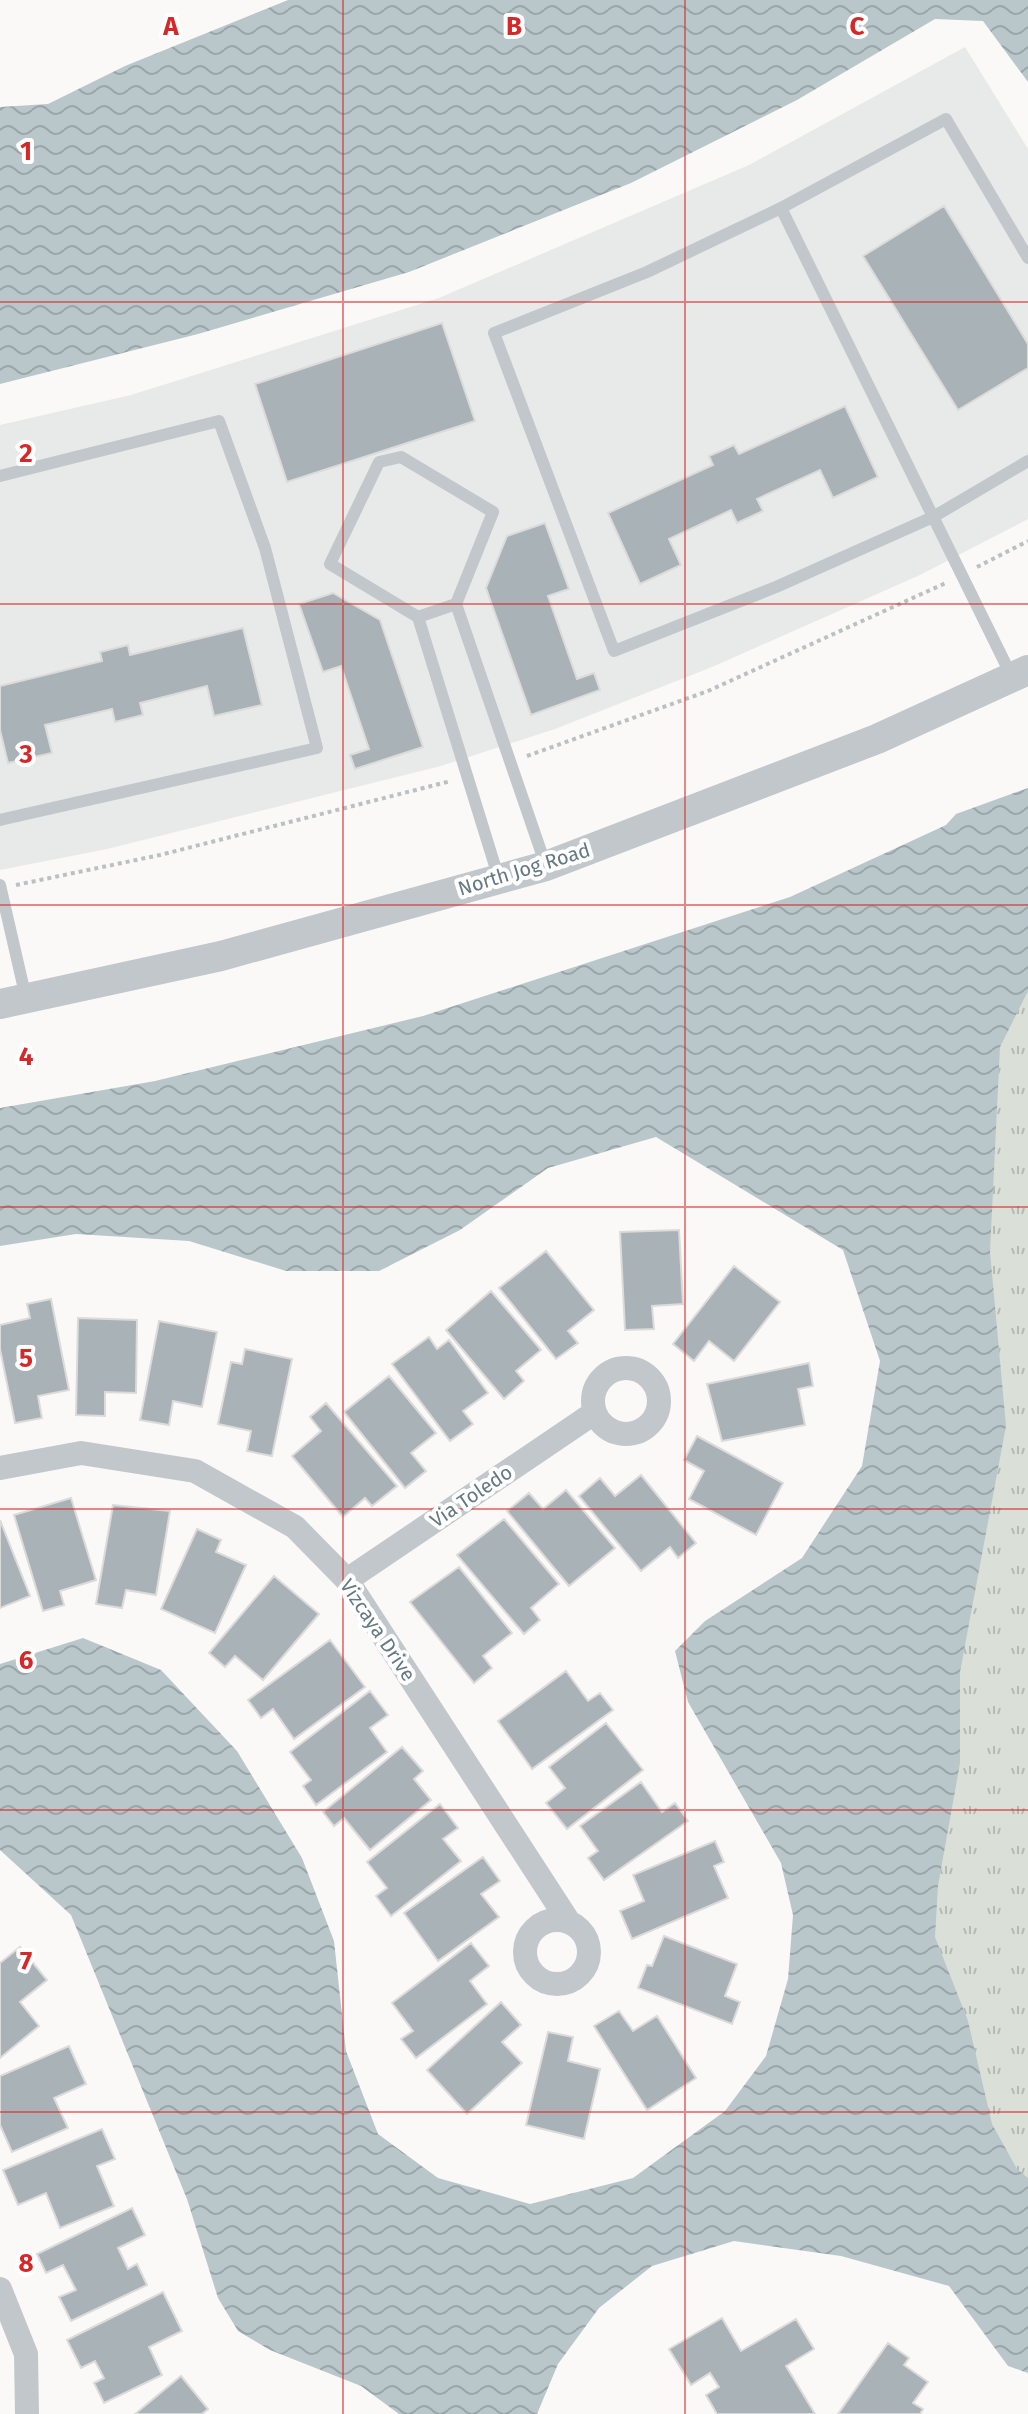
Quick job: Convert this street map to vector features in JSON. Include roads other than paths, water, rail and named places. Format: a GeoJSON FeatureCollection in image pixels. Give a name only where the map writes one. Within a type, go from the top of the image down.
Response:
{"type":"FeatureCollection","features":[{"type":"Feature","properties":{"kind":"street","name":"North Jog Road"},"geometry":{"type":"LineString","coordinates":[[13,1001],[221,956],[546,866],[877,739],[1020,674]]}},
{"type":"Feature","properties":{"kind":"street","name":"Via Toledo"},"geometry":{"type":"LineString","coordinates":[[347,1580],[594,1413]]}},
{"type":"Feature","properties":{"kind":"street","name":"Vizcaya Drive"},"geometry":{"type":"LineString","coordinates":[[0,1468],[81,1453],[195,1471],[295,1527],[347,1580],[569,1922]]}},
{"type":"Feature","properties":{"kind":"street"},"geometry":{"type":"LineString","coordinates":[[0,2289],[26,2354],[27,2414]]}},
{"type":"Feature","properties":{"kind":"lane"},"geometry":{"type":"LineString","coordinates":[[1028,258],[946,119],[781,208],[647,272],[494,333],[614,651],[776,587],[933,517],[1028,461]]}},
{"type":"Feature","properties":{"kind":"lane"},"geometry":{"type":"LineString","coordinates":[[781,208],[933,517],[1020,674]]}},
{"type":"Feature","properties":{"kind":"lane"},"geometry":{"type":"LineString","coordinates":[[0,476],[219,421],[265,548],[317,748],[0,820]]}},
{"type":"Feature","properties":{"kind":"lane"},"geometry":{"type":"LineString","coordinates":[[499,879],[418,617],[330,564],[379,462],[401,457],[493,512],[456,604],[546,866]]}},
{"type":"Feature","properties":{"kind":"lane"},"geometry":{"type":"LineString","coordinates":[[418,617],[456,604]]}},
{"type":"Feature","properties":{"kind":"lane"},"geometry":{"type":"LineString","coordinates":[[0,885],[13,1001]]}},
{"type":"Feature","properties":{"kind":"water"},"geometry":{"type":"Polygon","coordinates":[[[288,0],[1028,0],[1028,82],[983,21],[935,19],[797,100],[631,183],[409,272],[198,334],[0,384],[0,107],[48,104],[125,66],[288,0]]]}},
{"type":"Feature","properties":{"kind":"water"},"geometry":{"type":"Polygon","coordinates":[[[1028,788],[1028,991],[1000,1047],[990,1252],[1006,1426],[960,1672],[960,1763],[938,1886],[935,1937],[968,2021],[992,2124],[1017,2169],[1028,2178],[1028,2373],[1008,2366],[949,2286],[841,2256],[734,2241],[652,2266],[599,2308],[558,2364],[537,2414],[399,2414],[361,2386],[270,2350],[238,2331],[218,2298],[187,2199],[71,1915],[0,1850],[0,1664],[83,1638],[161,1670],[237,1751],[302,1858],[334,1941],[346,2051],[378,2134],[438,2178],[530,2204],[633,2178],[725,2111],[766,2056],[788,1979],[793,1915],[781,1863],[688,1702],[675,1651],[705,1621],[802,1558],[862,1466],[880,1361],[843,1250],[656,1137],[548,1168],[460,1230],[379,1271],[286,1271],[189,1241],[76,1234],[0,1246],[0,1108],[155,1081],[423,1016],[790,897],[946,825],[956,814],[1028,788]]]}}]}
